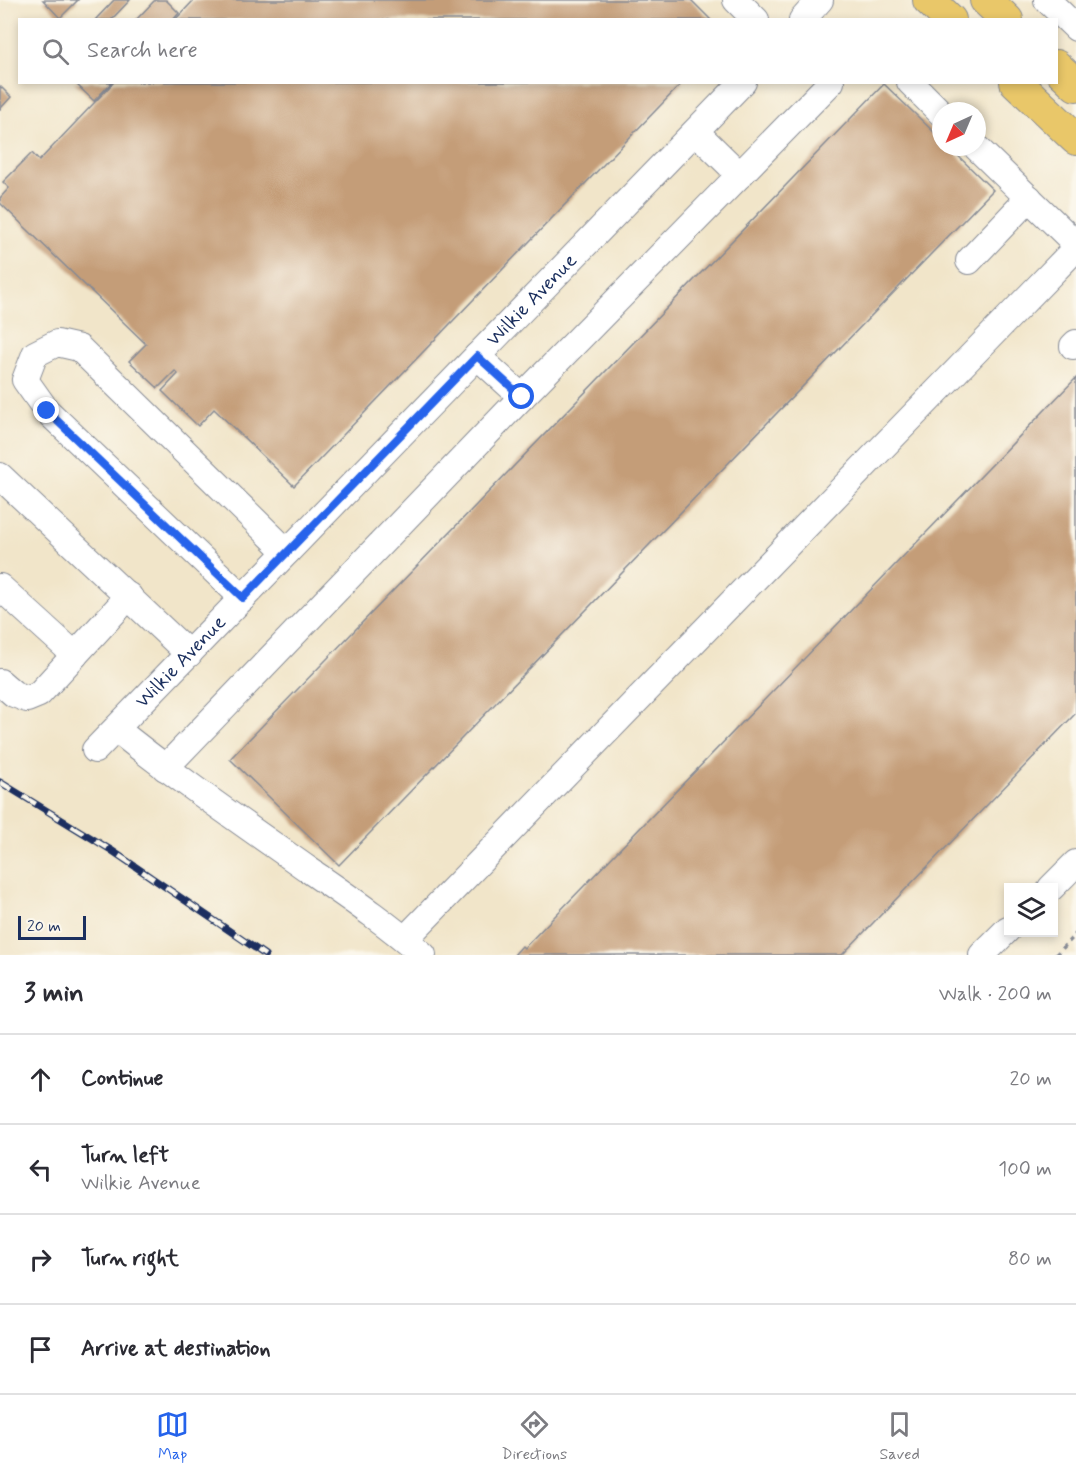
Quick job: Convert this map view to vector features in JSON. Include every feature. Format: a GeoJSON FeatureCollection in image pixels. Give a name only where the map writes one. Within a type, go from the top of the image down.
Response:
{"type":"FeatureCollection","features":[{"type":"Feature","properties":{"kind":"main road"},"geometry":{"type":"LineString","coordinates":[[929,0],[948,18]]}},
{"type":"Feature","properties":{"kind":"main road"},"geometry":{"type":"LineString","coordinates":[[954,0],[973,18]]}},
{"type":"Feature","properties":{"kind":"main road"},"geometry":{"type":"LineString","coordinates":[[986,0],[1005,18]]}},
{"type":"Feature","properties":{"kind":"main road"},"geometry":{"type":"LineString","coordinates":[[1058,68],[1076,85]]}},
{"type":"Feature","properties":{"kind":"main road"},"geometry":{"type":"LineString","coordinates":[[1018,84],[1076,140]]}},
{"type":"Feature","properties":{"kind":"main road"},"geometry":{"type":"LineString","coordinates":[[1043,84],[1076,117]]}},
{"type":"Feature","properties":{"kind":"street"},"geometry":{"type":"LineString","coordinates":[[736,0],[754,18]]}},
{"type":"Feature","properties":{"kind":"street"},"geometry":{"type":"LineString","coordinates":[[804,18],[820,0]]}},
{"type":"Feature","properties":{"kind":"street"},"geometry":{"type":"LineString","coordinates":[[1047,0],[1076,28]]}},
{"type":"Feature","properties":{"kind":"street","name":"Wilkie Avenue"},"geometry":{"type":"LineString","coordinates":[[95,750],[740,84]]}},
{"type":"Feature","properties":{"kind":"street"},"geometry":{"type":"LineString","coordinates":[[165,768],[522,397],[829,84]]}},
{"type":"Feature","properties":{"kind":"street"},"geometry":{"type":"LineString","coordinates":[[912,84],[932,104]]}},
{"type":"Feature","properties":{"kind":"street"},"geometry":{"type":"LineString","coordinates":[[696,132],[740,175]]}},
{"type":"Feature","properties":{"kind":"street"},"geometry":{"type":"LineString","coordinates":[[116,729],[165,768],[414,947],[1076,246],[985,156]]}},
{"type":"Feature","properties":{"kind":"street"},"geometry":{"type":"LineString","coordinates":[[969,261],[1029,198]]}},
{"type":"Feature","properties":{"kind":"street"},"geometry":{"type":"LineString","coordinates":[[243,598],[47,411],[25,380],[35,354],[57,343],[79,348],[288,552]]}},
{"type":"Feature","properties":{"kind":"street"},"geometry":{"type":"LineString","coordinates":[[477,356],[522,397]]}},
{"type":"Feature","properties":{"kind":"street"},"geometry":{"type":"LineString","coordinates":[[0,476],[189,654]]}},
{"type":"Feature","properties":{"kind":"street"},"geometry":{"type":"LineString","coordinates":[[0,587],[75,655]]}},
{"type":"Feature","properties":{"kind":"street"},"geometry":{"type":"LineString","coordinates":[[0,682],[14,694],[27,699],[39,694],[129,596]]}},
{"type":"Feature","properties":{"kind":"street"},"geometry":{"type":"LineString","coordinates":[[1056,883],[1076,863]]}},
{"type":"Feature","properties":{"kind":"street"},"geometry":{"type":"LineString","coordinates":[[982,955],[1004,933]]}},
{"type":"Feature","properties":{"kind":"path"},"geometry":{"type":"LineString","coordinates":[[1056,955],[1076,934]]}},
{"type":"Feature","properties":{"kind":"building"},"geometry":{"type":"Polygon","coordinates":[[[43,0],[78,0],[60,18],[43,0]]]}},
{"type":"Feature","properties":{"kind":"building"},"geometry":{"type":"Polygon","coordinates":[[[114,0],[130,0],[113,18],[97,18],[114,0]]]}},
{"type":"Feature","properties":{"kind":"building"},"geometry":{"type":"Polygon","coordinates":[[[155,0],[166,0],[179,13],[175,18],[138,18],[155,0]]]}},
{"type":"Feature","properties":{"kind":"building"},"geometry":{"type":"Polygon","coordinates":[[[194,0],[691,0],[709,18],[177,18],[194,0]]]}},
{"type":"Feature","properties":{"kind":"building"},"geometry":{"type":"Polygon","coordinates":[[[76,84],[110,84],[94,101],[76,84]]]}},
{"type":"Feature","properties":{"kind":"building"},"geometry":{"type":"Polygon","coordinates":[[[112,84],[681,84],[294,486],[214,409],[198,426],[162,391],[178,374],[175,371],[158,388],[129,361],[146,344],[0,203],[0,198],[9,188],[3,182],[32,153],[39,161],[112,84]]]}},
{"type":"Feature","properties":{"kind":"building"},"geometry":{"type":"Polygon","coordinates":[[[884,84],[932,130],[932,156],[958,156],[993,190],[339,865],[230,759],[884,84]]]}},
{"type":"Feature","properties":{"kind":"building"},"geometry":{"type":"Polygon","coordinates":[[[0,86],[11,97],[0,109],[0,86]]]}},
{"type":"Feature","properties":{"kind":"building"},"geometry":{"type":"Polygon","coordinates":[[[1076,378],[1076,713],[842,955],[514,955],[522,946],[524,948],[1076,378]]]}},
{"type":"Feature","properties":{"kind":"railway"},"geometry":{"type":"LineString","coordinates":[[0,782],[111,850],[265,955]]}},
{"type":"Feature","properties":{"kind":"route"},"geometry":{"type":"LineString","coordinates":[[47,411],[243,598],[477,356],[522,397]]}}]}
